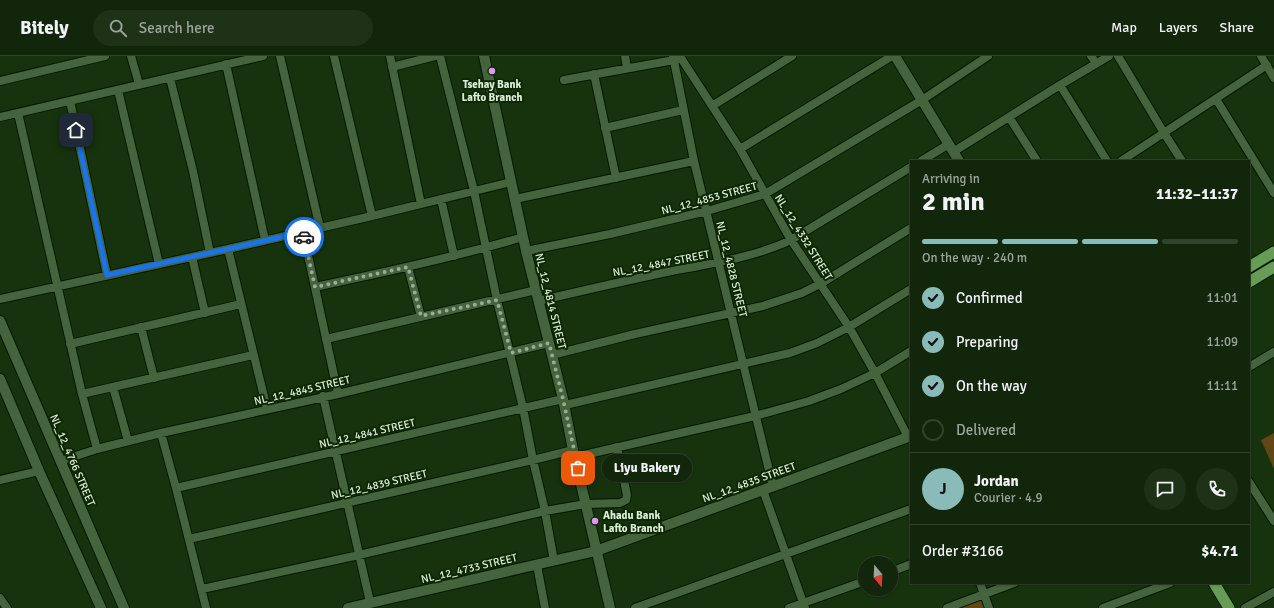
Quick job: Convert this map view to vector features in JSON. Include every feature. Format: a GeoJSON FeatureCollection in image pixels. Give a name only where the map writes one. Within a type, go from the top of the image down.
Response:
{"type":"FeatureCollection","features":[{"type":"Feature","properties":{"kind":"main road"},"geometry":{"type":"LineString","coordinates":[[1250,265],[1274,252]]}},
{"type":"Feature","properties":{"kind":"main road"},"geometry":{"type":"LineString","coordinates":[[1250,281],[1274,267]]}},
{"type":"Feature","properties":{"kind":"main road"},"geometry":{"type":"LineString","coordinates":[[1215,584],[1229,608]]}},
{"type":"Feature","properties":{"kind":"main road"},"geometry":{"type":"LineString","coordinates":[[1223,584],[1235,608]]}},
{"type":"Feature","properties":{"kind":"street"},"geometry":{"type":"LineString","coordinates":[[0,81],[105,56]]}},
{"type":"Feature","properties":{"kind":"street"},"geometry":{"type":"LineString","coordinates":[[131,56],[139,84]]}},
{"type":"Feature","properties":{"kind":"street"},"geometry":{"type":"LineString","coordinates":[[0,117],[263,56]]}},
{"type":"Feature","properties":{"kind":"street"},"geometry":{"type":"LineString","coordinates":[[280,56],[320,228]]}},
{"type":"Feature","properties":{"kind":"street"},"geometry":{"type":"LineString","coordinates":[[334,56],[372,216]]}},
{"type":"Feature","properties":{"kind":"street"},"geometry":{"type":"LineString","coordinates":[[390,56],[422,204]]}},
{"type":"Feature","properties":{"kind":"street"},"geometry":{"type":"LineString","coordinates":[[392,67],[435,56]]}},
{"type":"Feature","properties":{"kind":"street"},"geometry":{"type":"LineString","coordinates":[[440,56],[474,191],[497,300],[511,353],[545,511],[554,561]]}},
{"type":"Feature","properties":{"kind":"street","name":"NL_12_4814 STREET"},"geometry":{"type":"LineString","coordinates":[[484,56],[526,251],[564,402],[574,453],[610,608]]}},
{"type":"Feature","properties":{"kind":"street"},"geometry":{"type":"LineString","coordinates":[[625,56],[627,68]]}},
{"type":"Feature","properties":{"kind":"street"},"geometry":{"type":"LineString","coordinates":[[712,106],[792,56]]}},
{"type":"Feature","properties":{"kind":"street"},"geometry":{"type":"LineString","coordinates":[[740,149],[892,56]]}},
{"type":"Feature","properties":{"kind":"street"},"geometry":{"type":"LineString","coordinates":[[895,56],[958,160]]}},
{"type":"Feature","properties":{"kind":"street","name":"NL_12_4853 STREET"},"geometry":{"type":"LineString","coordinates":[[526,251],[610,234],[707,211],[765,194],[922,100],[978,58],[988,56]]}},
{"type":"Feature","properties":{"kind":"street"},"geometry":{"type":"LineString","coordinates":[[923,160],[951,148],[1009,117],[1060,85],[1094,60],[1109,56]]}},
{"type":"Feature","properties":{"kind":"street"},"geometry":{"type":"LineString","coordinates":[[1118,56],[1181,160]]}},
{"type":"Feature","properties":{"kind":"street"},"geometry":{"type":"LineString","coordinates":[[1261,56],[1274,78]]}},
{"type":"Feature","properties":{"kind":"street"},"geometry":{"type":"LineString","coordinates":[[564,80],[678,58]]}},
{"type":"Feature","properties":{"kind":"street","name":"NL_12_4332 STREET"},"geometry":{"type":"LineString","coordinates":[[678,58],[740,149],[792,240],[849,328],[909,437]]}},
{"type":"Feature","properties":{"kind":"street","name":"NL_12_4828 STREET"},"geometry":{"type":"LineString","coordinates":[[678,58],[683,110],[694,161],[773,486]]}},
{"type":"Feature","properties":{"kind":"street"},"geometry":{"type":"LineString","coordinates":[[226,64],[265,240]]}},
{"type":"Feature","properties":{"kind":"street"},"geometry":{"type":"LineString","coordinates":[[1124,160],[1267,65]]}},
{"type":"Feature","properties":{"kind":"street"},"geometry":{"type":"LineString","coordinates":[[594,74],[616,178]]}},
{"type":"Feature","properties":{"kind":"street"},"geometry":{"type":"LineString","coordinates":[[170,78],[193,171],[210,253]]}},
{"type":"Feature","properties":{"kind":"street"},"geometry":{"type":"LineString","coordinates":[[1060,85],[1106,160]]}},
{"type":"Feature","properties":{"kind":"street"},"geometry":{"type":"LineString","coordinates":[[118,90],[159,264]]}},
{"type":"Feature","properties":{"kind":"street"},"geometry":{"type":"LineString","coordinates":[[1216,99],[1274,193]]}},
{"type":"Feature","properties":{"kind":"street"},"geometry":{"type":"LineString","coordinates":[[70,101],[107,275]]}},
{"type":"Feature","properties":{"kind":"street"},"geometry":{"type":"LineString","coordinates":[[605,128],[683,110]]}},
{"type":"Feature","properties":{"kind":"street"},"geometry":{"type":"LineString","coordinates":[[18,113],[70,344],[97,449]]}},
{"type":"Feature","properties":{"kind":"street"},"geometry":{"type":"LineString","coordinates":[[1009,117],[1036,160]]}},
{"type":"Feature","properties":{"kind":"street"},"geometry":{"type":"LineString","coordinates":[[515,199],[694,161]]}},
{"type":"Feature","properties":{"kind":"street","name":"NL_12_4847 STREET"},"geometry":{"type":"LineString","coordinates":[[326,340],[421,316],[497,300],[622,282],[762,252],[792,240],[910,168]]}},
{"type":"Feature","properties":{"kind":"street"},"geometry":{"type":"LineString","coordinates":[[0,299],[303,232],[511,182]]}},
{"type":"Feature","properties":{"kind":"street"},"geometry":{"type":"LineString","coordinates":[[441,199],[454,256]]}},
{"type":"Feature","properties":{"kind":"street"},"geometry":{"type":"LineString","coordinates":[[552,355],[636,334],[763,306],[783,300],[820,284],[910,229]]}},
{"type":"Feature","properties":{"kind":"street"},"geometry":{"type":"LineString","coordinates":[[303,232],[338,394]]}},
{"type":"Feature","properties":{"kind":"street"},"geometry":{"type":"LineString","coordinates":[[315,287],[454,256],[523,237]]}},
{"type":"Feature","properties":{"kind":"street"},"geometry":{"type":"LineString","coordinates":[[228,249],[267,409]]}},
{"type":"Feature","properties":{"kind":"street"},"geometry":{"type":"LineString","coordinates":[[192,257],[205,313]]}},
{"type":"Feature","properties":{"kind":"street"},"geometry":{"type":"LineString","coordinates":[[408,267],[421,316]]}},
{"type":"Feature","properties":{"kind":"street","name":"NL_12_4841 STREET"},"geometry":{"type":"LineString","coordinates":[[176,488],[523,408],[564,402],[790,353],[817,343],[849,328],[910,290]]}},
{"type":"Feature","properties":{"kind":"street"},"geometry":{"type":"LineString","coordinates":[[70,344],[241,304]]}},
{"type":"Feature","properties":{"kind":"street","name":"NL_12_4766 STREET"},"geometry":{"type":"LineString","coordinates":[[0,321],[124,608]]}},
{"type":"Feature","properties":{"kind":"street"},"geometry":{"type":"LineString","coordinates":[[142,327],[154,378]]}},
{"type":"Feature","properties":{"kind":"street","name":"NL_12_4845 STREET"},"geometry":{"type":"LineString","coordinates":[[61,461],[97,449],[161,433],[323,396],[338,394],[549,343]]}},
{"type":"Feature","properties":{"kind":"street","name":"NL_12_4839 STREET"},"geometry":{"type":"LineString","coordinates":[[189,540],[533,460],[617,447],[755,416],[809,401],[841,389],[875,373],[910,352]]}},
{"type":"Feature","properties":{"kind":"street"},"geometry":{"type":"LineString","coordinates":[[1250,366],[1274,352]]}},
{"type":"Feature","properties":{"kind":"street"},"geometry":{"type":"LineString","coordinates":[[82,394],[253,355]]}},
{"type":"Feature","properties":{"kind":"street"},"geometry":{"type":"LineString","coordinates":[[0,379],[39,471],[101,608]]}},
{"type":"Feature","properties":{"kind":"street"},"geometry":{"type":"LineString","coordinates":[[114,387],[128,441]]}},
{"type":"Feature","properties":{"kind":"street"},"geometry":{"type":"LineString","coordinates":[[323,396],[370,602]]}},
{"type":"Feature","properties":{"kind":"street"},"geometry":{"type":"LineString","coordinates":[[161,433],[206,608]]}},
{"type":"Feature","properties":{"kind":"street","name":"NL_12_4835 STREET"},"geometry":{"type":"LineString","coordinates":[[596,551],[909,437]]}},
{"type":"Feature","properties":{"kind":"street"},"geometry":{"type":"LineString","coordinates":[[202,589],[359,555],[545,511],[586,504],[620,503],[626,500],[627,495],[617,447]]}},
{"type":"Feature","properties":{"kind":"street"},"geometry":{"type":"LineString","coordinates":[[0,480],[39,471]]}},
{"type":"Feature","properties":{"kind":"street"},"geometry":{"type":"LineString","coordinates":[[1250,484],[1274,521]]}},
{"type":"Feature","properties":{"kind":"street"},"geometry":{"type":"LineString","coordinates":[[763,490],[804,606]]}},
{"type":"Feature","properties":{"kind":"street"},"geometry":{"type":"LineString","coordinates":[[634,608],[910,509]]}},
{"type":"Feature","properties":{"kind":"street","name":"NL_12_4733 STREET"},"geometry":{"type":"LineString","coordinates":[[348,608],[596,551]]}},
{"type":"Feature","properties":{"kind":"street"},"geometry":{"type":"LineString","coordinates":[[898,569],[910,564]]}},
{"type":"Feature","properties":{"kind":"street"},"geometry":{"type":"LineString","coordinates":[[537,565],[545,608]]}},
{"type":"Feature","properties":{"kind":"street"},"geometry":{"type":"LineString","coordinates":[[789,608],[804,606],[858,584]]}},
{"type":"Feature","properties":{"kind":"street"},"geometry":{"type":"LineString","coordinates":[[980,584],[989,608]]}},
{"type":"Feature","properties":{"kind":"street"},"geometry":{"type":"LineString","coordinates":[[947,608],[1011,584]]}},
{"type":"Feature","properties":{"kind":"street"},"geometry":{"type":"LineString","coordinates":[[1103,608],[1167,584]]}},
{"type":"Feature","properties":{"kind":"street"},"geometry":{"type":"LineString","coordinates":[[1245,608],[1274,592]]}},
{"type":"Feature","properties":{"kind":"street"},"geometry":{"type":"LineString","coordinates":[[0,598],[7,608]]}},
{"type":"Feature","properties":{"kind":"shaded area"},"geometry":{"type":"Polygon","coordinates":[[[1274,433],[1274,469],[1261,440],[1274,433]]]}},
{"type":"Feature","properties":{"kind":"shaded area"},"geometry":{"type":"Polygon","coordinates":[[[983,593],[988,608],[942,608],[983,593]]]}},
{"type":"Feature","properties":{"kind":"way so far"},"geometry":{"type":"LineString","coordinates":[[304,237],[315,287],[408,267],[421,316],[497,300],[511,353],[549,343],[578,468]]}},
{"type":"Feature","properties":{"kind":"place","name":"Tsehay Bank Lafto Branch"},"geometry":{"type":"Point","coordinates":[492,71]}},
{"type":"Feature","properties":{"kind":"place","name":"Liyu Bakery"},"geometry":{"type":"Point","coordinates":[578,468]}},
{"type":"Feature","properties":{"kind":"place","name":"Ahadu Bank Lafto Branch"},"geometry":{"type":"Point","coordinates":[595,521]}},
{"type":"Feature","properties":{"kind":"route"},"geometry":{"type":"LineString","coordinates":[[76,130],[107,275],[303,232],[304,237]]}}]}
